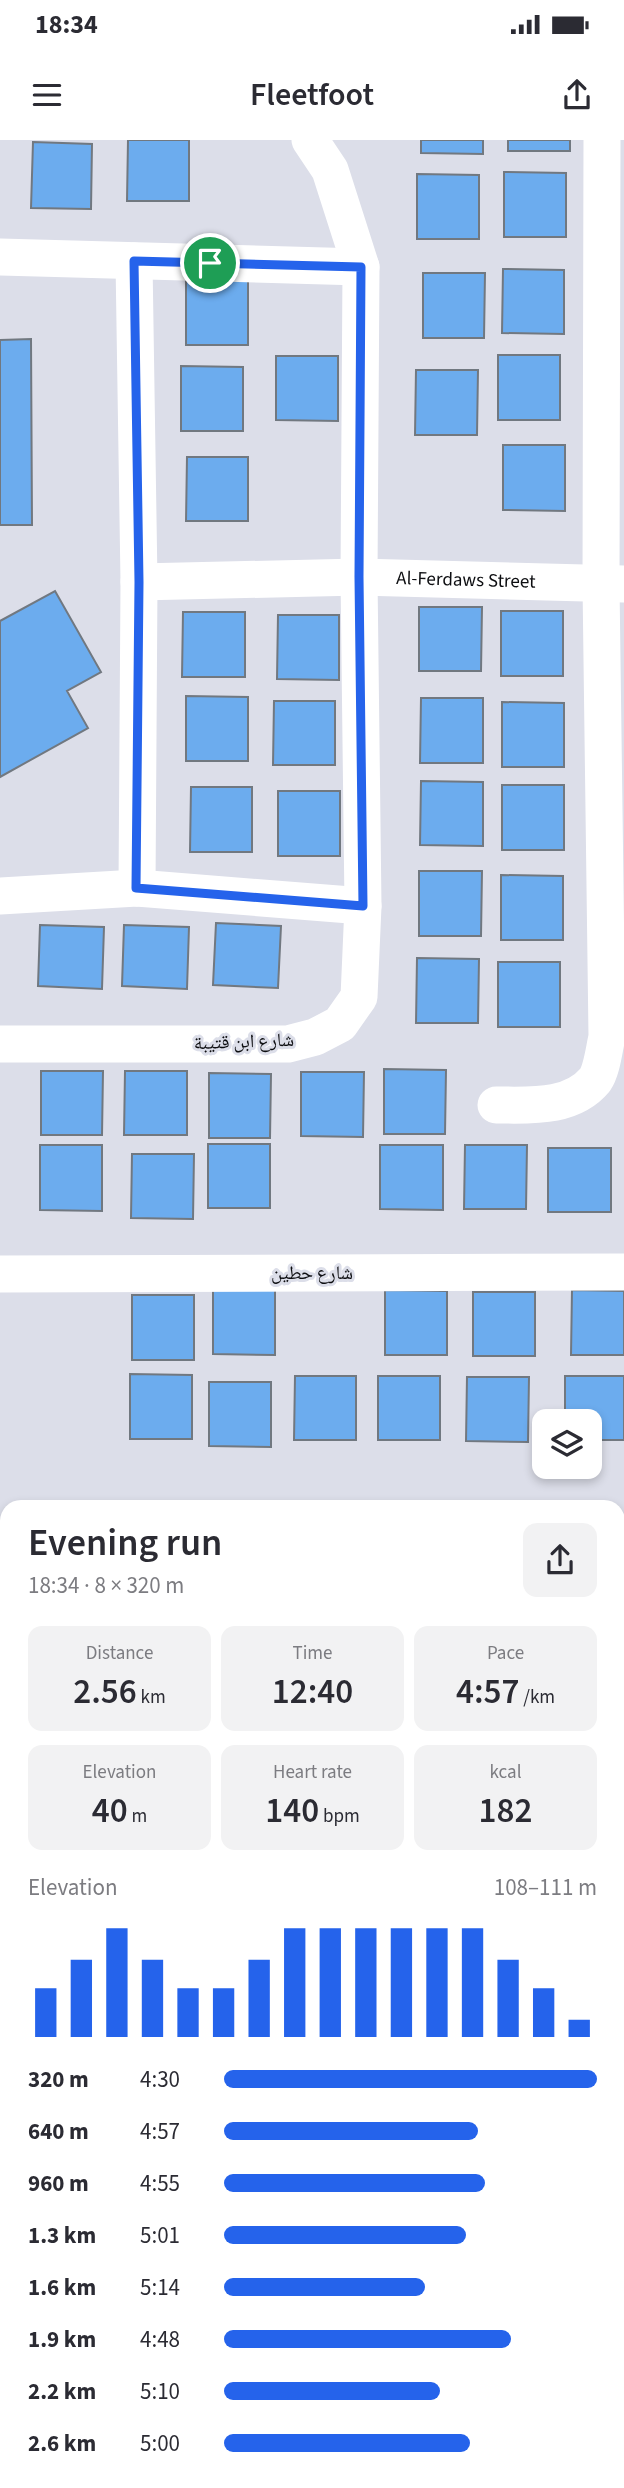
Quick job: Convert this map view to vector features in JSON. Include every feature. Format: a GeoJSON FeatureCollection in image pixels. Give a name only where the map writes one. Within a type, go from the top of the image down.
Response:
{"type":"FeatureCollection","features":[{"type":"Feature","properties":{"kind":"street","name":"شارع ابن قتيبة"},"geometry":{"type":"LineString","coordinates":[[0,1044],[288,1044],[315,1037],[340,1024],[359,997],[363,906],[359,577],[361,267],[330,170],[310,140]]}},
{"type":"Feature","properties":{"kind":"street"},"geometry":{"type":"LineString","coordinates":[[496,1105],[550,1105],[580,1093],[596,1079],[607,1037],[613,584],[602,140]]}},
{"type":"Feature","properties":{"kind":"street"},"geometry":{"type":"LineString","coordinates":[[0,257],[361,267]]}},
{"type":"Feature","properties":{"kind":"street"},"geometry":{"type":"LineString","coordinates":[[134,261],[139,582],[136,888]]}},
{"type":"Feature","properties":{"kind":"street","name":"Al-Ferdaws Street"},"geometry":{"type":"LineString","coordinates":[[139,582],[359,577],[613,584]]}},
{"type":"Feature","properties":{"kind":"street"},"geometry":{"type":"LineString","coordinates":[[0,896],[136,888],[363,906]]}},
{"type":"Feature","properties":{"kind":"street","name":"شارع حطين"},"geometry":{"type":"LineString","coordinates":[[0,1274],[624,1272]]}},
{"type":"Feature","properties":{"kind":"building"},"geometry":{"type":"Polygon","coordinates":[[[128,140],[189,140],[189,201],[127,201],[128,140]]]}},
{"type":"Feature","properties":{"kind":"building"},"geometry":{"type":"Polygon","coordinates":[[[421,140],[483,140],[483,154],[421,153],[421,140]]]}},
{"type":"Feature","properties":{"kind":"building"},"geometry":{"type":"Polygon","coordinates":[[[508,140],[570,140],[570,151],[508,151],[508,140]]]}},
{"type":"Feature","properties":{"kind":"building"},"geometry":{"type":"Polygon","coordinates":[[[33,142],[92,144],[91,209],[31,208],[33,142]]]}},
{"type":"Feature","properties":{"kind":"building"},"geometry":{"type":"Polygon","coordinates":[[[504,172],[566,173],[566,237],[504,237],[504,172]]]}},
{"type":"Feature","properties":{"kind":"building"},"geometry":{"type":"Polygon","coordinates":[[[417,174],[479,175],[479,239],[417,239],[417,174]]]}},
{"type":"Feature","properties":{"kind":"building"},"geometry":{"type":"Polygon","coordinates":[[[503,269],[564,270],[564,334],[502,333],[503,269]]]}},
{"type":"Feature","properties":{"kind":"building"},"geometry":{"type":"Polygon","coordinates":[[[423,273],[485,273],[484,338],[423,338],[423,273]]]}},
{"type":"Feature","properties":{"kind":"building"},"geometry":{"type":"Polygon","coordinates":[[[186,280],[248,280],[248,345],[186,345],[186,280]]]}},
{"type":"Feature","properties":{"kind":"building"},"geometry":{"type":"Polygon","coordinates":[[[31,339],[32,525],[0,525],[0,340],[31,339]]]}},
{"type":"Feature","properties":{"kind":"building"},"geometry":{"type":"Polygon","coordinates":[[[498,355],[560,355],[560,420],[498,420],[498,355]]]}},
{"type":"Feature","properties":{"kind":"building"},"geometry":{"type":"Polygon","coordinates":[[[276,356],[338,356],[338,421],[276,420],[276,356]]]}},
{"type":"Feature","properties":{"kind":"building"},"geometry":{"type":"Polygon","coordinates":[[[181,366],[243,367],[243,431],[181,431],[181,366]]]}},
{"type":"Feature","properties":{"kind":"building"},"geometry":{"type":"Polygon","coordinates":[[[416,370],[478,370],[477,435],[415,435],[416,370]]]}},
{"type":"Feature","properties":{"kind":"building"},"geometry":{"type":"Polygon","coordinates":[[[503,445],[565,445],[565,511],[503,510],[503,445]]]}},
{"type":"Feature","properties":{"kind":"building"},"geometry":{"type":"Polygon","coordinates":[[[187,457],[248,457],[248,521],[186,521],[187,457]]]}},
{"type":"Feature","properties":{"kind":"building"},"geometry":{"type":"Polygon","coordinates":[[[55,591],[101,672],[67,691],[88,728],[0,777],[0,621],[55,591]]]}},
{"type":"Feature","properties":{"kind":"building"},"geometry":{"type":"Polygon","coordinates":[[[419,607],[482,607],[481,671],[419,671],[419,607]]]}},
{"type":"Feature","properties":{"kind":"building"},"geometry":{"type":"Polygon","coordinates":[[[501,611],[563,611],[563,676],[501,676],[501,611]]]}},
{"type":"Feature","properties":{"kind":"building"},"geometry":{"type":"Polygon","coordinates":[[[183,612],[245,612],[245,677],[182,677],[183,612]]]}},
{"type":"Feature","properties":{"kind":"building"},"geometry":{"type":"Polygon","coordinates":[[[278,615],[339,615],[339,680],[277,679],[278,615]]]}},
{"type":"Feature","properties":{"kind":"building"},"geometry":{"type":"Polygon","coordinates":[[[186,696],[248,697],[248,761],[186,761],[186,696]]]}},
{"type":"Feature","properties":{"kind":"building"},"geometry":{"type":"Polygon","coordinates":[[[421,698],[483,698],[483,763],[420,763],[421,698]]]}},
{"type":"Feature","properties":{"kind":"building"},"geometry":{"type":"Polygon","coordinates":[[[274,701],[335,701],[335,765],[273,765],[274,701]]]}},
{"type":"Feature","properties":{"kind":"building"},"geometry":{"type":"Polygon","coordinates":[[[502,702],[564,703],[564,767],[502,767],[502,702]]]}},
{"type":"Feature","properties":{"kind":"building"},"geometry":{"type":"Polygon","coordinates":[[[421,781],[483,782],[483,846],[420,845],[421,781]]]}},
{"type":"Feature","properties":{"kind":"building"},"geometry":{"type":"Polygon","coordinates":[[[502,785],[564,785],[564,850],[502,850],[502,785]]]}},
{"type":"Feature","properties":{"kind":"building"},"geometry":{"type":"Polygon","coordinates":[[[191,787],[252,787],[252,852],[190,852],[191,787]]]}},
{"type":"Feature","properties":{"kind":"building"},"geometry":{"type":"Polygon","coordinates":[[[278,791],[340,791],[340,856],[278,856],[278,791]]]}},
{"type":"Feature","properties":{"kind":"building"},"geometry":{"type":"Polygon","coordinates":[[[419,871],[482,871],[481,936],[419,936],[419,871]]]}},
{"type":"Feature","properties":{"kind":"building"},"geometry":{"type":"Polygon","coordinates":[[[501,875],[563,876],[563,940],[501,940],[501,875]]]}},
{"type":"Feature","properties":{"kind":"building"},"geometry":{"type":"Polygon","coordinates":[[[216,923],[281,926],[278,988],[213,985],[216,923]]]}},
{"type":"Feature","properties":{"kind":"building"},"geometry":{"type":"Polygon","coordinates":[[[40,925],[104,927],[102,989],[38,986],[40,925]]]}},
{"type":"Feature","properties":{"kind":"building"},"geometry":{"type":"Polygon","coordinates":[[[124,925],[189,927],[187,989],[122,986],[124,925]]]}},
{"type":"Feature","properties":{"kind":"building"},"geometry":{"type":"Polygon","coordinates":[[[417,958],[479,959],[478,1023],[416,1023],[417,958]]]}},
{"type":"Feature","properties":{"kind":"building"},"geometry":{"type":"Polygon","coordinates":[[[498,962],[560,962],[560,1027],[498,1027],[498,962]]]}},
{"type":"Feature","properties":{"kind":"building"},"geometry":{"type":"Polygon","coordinates":[[[384,1069],[446,1070],[445,1134],[384,1134],[384,1069]]]}},
{"type":"Feature","properties":{"kind":"building"},"geometry":{"type":"Polygon","coordinates":[[[41,1071],[103,1071],[102,1135],[41,1135],[41,1071]]]}},
{"type":"Feature","properties":{"kind":"building"},"geometry":{"type":"Polygon","coordinates":[[[125,1071],[187,1071],[187,1135],[124,1135],[125,1071]]]}},
{"type":"Feature","properties":{"kind":"building"},"geometry":{"type":"Polygon","coordinates":[[[301,1072],[364,1072],[363,1137],[301,1136],[301,1072]]]}},
{"type":"Feature","properties":{"kind":"building"},"geometry":{"type":"Polygon","coordinates":[[[209,1073],[271,1074],[270,1138],[209,1138],[209,1073]]]}},
{"type":"Feature","properties":{"kind":"building"},"geometry":{"type":"Polygon","coordinates":[[[208,1144],[270,1144],[270,1208],[208,1208],[208,1144]]]}},
{"type":"Feature","properties":{"kind":"building"},"geometry":{"type":"Polygon","coordinates":[[[40,1145],[102,1145],[102,1211],[40,1210],[40,1145]]]}},
{"type":"Feature","properties":{"kind":"building"},"geometry":{"type":"Polygon","coordinates":[[[380,1145],[443,1145],[443,1210],[380,1209],[380,1145]]]}},
{"type":"Feature","properties":{"kind":"building"},"geometry":{"type":"Polygon","coordinates":[[[465,1145],[527,1145],[526,1209],[464,1209],[465,1145]]]}},
{"type":"Feature","properties":{"kind":"building"},"geometry":{"type":"Polygon","coordinates":[[[548,1148],[611,1148],[611,1212],[548,1212],[548,1148]]]}},
{"type":"Feature","properties":{"kind":"building"},"geometry":{"type":"Polygon","coordinates":[[[132,1154],[194,1154],[193,1219],[131,1218],[132,1154]]]}},
{"type":"Feature","properties":{"kind":"building"},"geometry":{"type":"Polygon","coordinates":[[[213,1289],[275,1290],[275,1355],[213,1354],[213,1289]]]}},
{"type":"Feature","properties":{"kind":"building"},"geometry":{"type":"Polygon","coordinates":[[[385,1290],[447,1291],[447,1355],[385,1355],[385,1290]]]}},
{"type":"Feature","properties":{"kind":"building"},"geometry":{"type":"Polygon","coordinates":[[[572,1290],[624,1291],[624,1355],[571,1355],[572,1290]]]}},
{"type":"Feature","properties":{"kind":"building"},"geometry":{"type":"Polygon","coordinates":[[[473,1292],[535,1292],[535,1356],[473,1356],[473,1292]]]}},
{"type":"Feature","properties":{"kind":"building"},"geometry":{"type":"Polygon","coordinates":[[[132,1295],[194,1295],[194,1360],[132,1360],[132,1295]]]}},
{"type":"Feature","properties":{"kind":"building"},"geometry":{"type":"Polygon","coordinates":[[[130,1374],[192,1375],[192,1439],[130,1439],[130,1374]]]}},
{"type":"Feature","properties":{"kind":"building"},"geometry":{"type":"Polygon","coordinates":[[[295,1376],[356,1376],[356,1440],[294,1440],[295,1376]]]}},
{"type":"Feature","properties":{"kind":"building"},"geometry":{"type":"Polygon","coordinates":[[[378,1376],[440,1376],[440,1440],[378,1440],[378,1376]]]}},
{"type":"Feature","properties":{"kind":"building"},"geometry":{"type":"Polygon","coordinates":[[[565,1376],[624,1376],[624,1440],[602,1440],[602,1409],[565,1409],[565,1376]]]}},
{"type":"Feature","properties":{"kind":"building"},"geometry":{"type":"Polygon","coordinates":[[[467,1377],[529,1377],[528,1442],[466,1441],[467,1377]]]}},
{"type":"Feature","properties":{"kind":"building"},"geometry":{"type":"Polygon","coordinates":[[[209,1382],[271,1382],[271,1447],[209,1446],[209,1382]]]}},
{"type":"Feature","properties":{"kind":"route"},"geometry":{"type":"LineString","coordinates":[[134,261],[210,263],[361,267],[359,577],[363,906],[136,888],[139,582],[134,261]]}}]}
